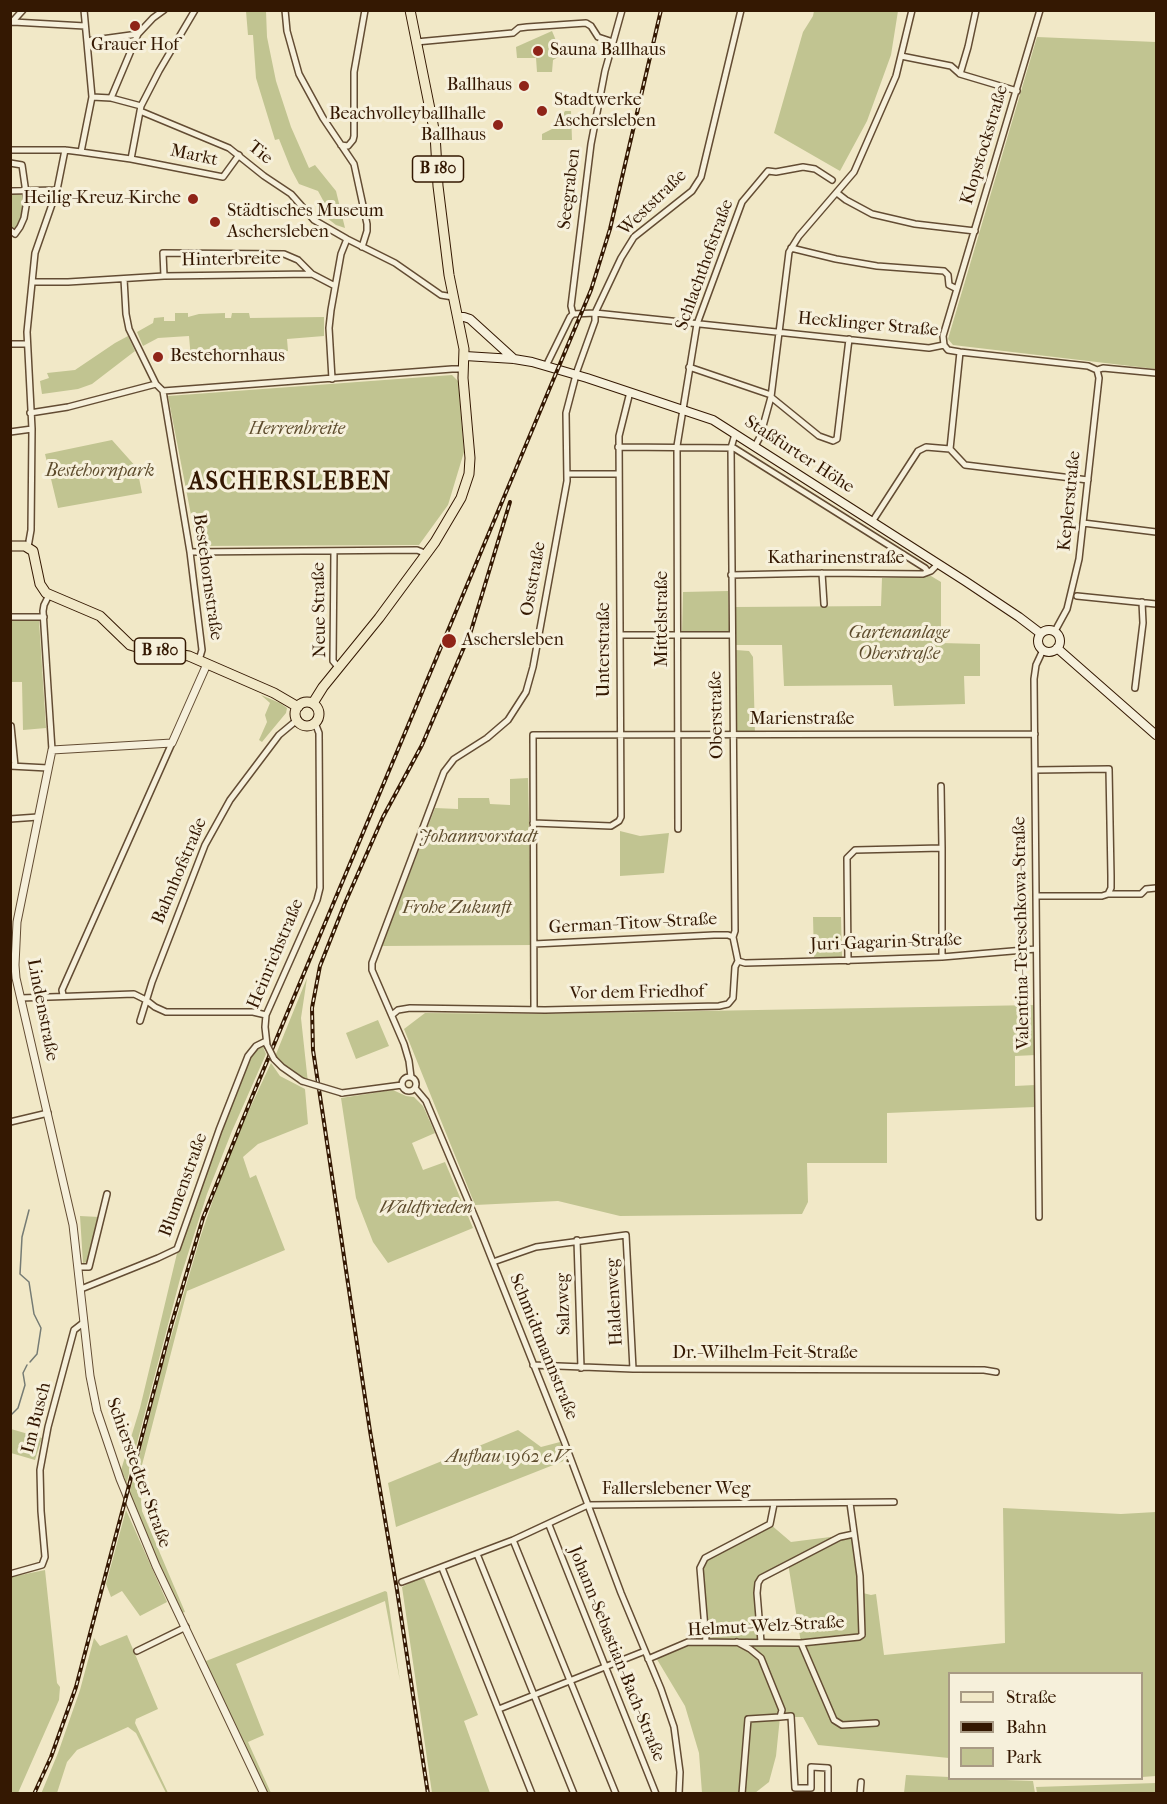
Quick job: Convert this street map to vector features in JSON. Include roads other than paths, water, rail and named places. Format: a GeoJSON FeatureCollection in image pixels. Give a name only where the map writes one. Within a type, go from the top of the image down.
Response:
{"type":"FeatureCollection","features":[{"type":"Feature","properties":{"kind":"main road","name":"B 180"},"geometry":{"type":"LineString","coordinates":[[313,703],[427,554],[459,503],[468,481],[470,460],[463,369],[465,356],[453,297],[438,186],[436,140],[410,10]]}},
{"type":"Feature","properties":{"kind":"main road"},"geometry":{"type":"LineString","coordinates":[[458,317],[470,319],[514,359]]}},
{"type":"Feature","properties":{"kind":"main road"},"geometry":{"type":"LineString","coordinates":[[492,358],[499,352],[498,345]]}},
{"type":"Feature","properties":{"kind":"main road","name":"Staßfurter Höhe"},"geometry":{"type":"LineString","coordinates":[[465,356],[514,359],[546,366],[705,417],[755,446],[1019,616],[1040,633]]}},
{"type":"Feature","properties":{"kind":"main road"},"geometry":{"type":"LineString","coordinates":[[10,546],[28,547],[34,553],[42,587],[49,595]]}},
{"type":"Feature","properties":{"kind":"main road","name":"B 180"},"geometry":{"type":"LineString","coordinates":[[49,595],[100,616],[129,645],[182,654],[274,693],[298,706]]}},
{"type":"Feature","properties":{"kind":"main road"},"geometry":{"type":"LineString","coordinates":[[1047,630],[1055,631],[1060,639],[1057,648],[1050,652],[1043,650],[1038,642],[1040,633],[1047,630]]}},
{"type":"Feature","properties":{"kind":"main road"},"geometry":{"type":"LineString","coordinates":[[1057,648],[1156,735]]}},
{"type":"Feature","properties":{"kind":"main road"},"geometry":{"type":"LineString","coordinates":[[305,702],[313,703],[320,714],[315,723],[305,726],[297,720],[295,714],[298,706],[305,702]]}},
{"type":"Feature","properties":{"kind":"street"},"geometry":{"type":"LineString","coordinates":[[12,22],[23,10]]}},
{"type":"Feature","properties":{"kind":"street"},"geometry":{"type":"LineString","coordinates":[[81,152],[92,97],[84,10]]}},
{"type":"Feature","properties":{"kind":"street"},"geometry":{"type":"LineString","coordinates":[[111,98],[138,34],[164,10]]}},
{"type":"Feature","properties":{"kind":"street"},"geometry":{"type":"LineString","coordinates":[[132,159],[140,108],[195,10]]}},
{"type":"Feature","properties":{"kind":"street"},"geometry":{"type":"LineString","coordinates":[[285,10],[287,31],[300,74],[354,164],[366,217],[367,231],[362,247]]}},
{"type":"Feature","properties":{"kind":"street"},"geometry":{"type":"LineString","coordinates":[[341,145],[348,146],[353,140],[354,72],[364,10]]}},
{"type":"Feature","properties":{"kind":"street","name":"Seegraben"},"geometry":{"type":"LineString","coordinates":[[546,366],[573,314],[571,306],[591,144],[622,10]]}},
{"type":"Feature","properties":{"kind":"street","name":"Weststraße"},"geometry":{"type":"LineString","coordinates":[[577,376],[596,313],[621,258],[634,237],[693,191],[701,177],[741,10]]}},
{"type":"Feature","properties":{"kind":"street"},"geometry":{"type":"LineString","coordinates":[[755,446],[760,437],[771,396],[787,259],[791,248],[854,172],[902,56],[912,10]]}},
{"type":"Feature","properties":{"kind":"street"},"geometry":{"type":"LineString","coordinates":[[960,74],[976,10]]}},
{"type":"Feature","properties":{"kind":"street","name":"Klopstockstraße"},"geometry":{"type":"LineString","coordinates":[[944,345],[943,336],[1041,10]]}},
{"type":"Feature","properties":{"kind":"street"},"geometry":{"type":"LineString","coordinates":[[12,22],[85,26]]}},
{"type":"Feature","properties":{"kind":"street"},"geometry":{"type":"LineString","coordinates":[[416,42],[513,33],[519,28],[527,27],[586,23],[598,37],[613,42]]}},
{"type":"Feature","properties":{"kind":"street"},"geometry":{"type":"LineString","coordinates":[[87,41],[138,34]]}},
{"type":"Feature","properties":{"kind":"street"},"geometry":{"type":"LineString","coordinates":[[902,56],[951,66],[960,74],[1017,91]]}},
{"type":"Feature","properties":{"kind":"street","name":"Tie"},"geometry":{"type":"LineString","coordinates":[[92,97],[111,98],[140,108],[222,144],[291,194],[314,220],[405,269],[441,295],[453,297]]}},
{"type":"Feature","properties":{"kind":"street","name":"Markt"},"geometry":{"type":"LineString","coordinates":[[10,150],[81,152],[132,159],[223,177],[239,155]]}},
{"type":"Feature","properties":{"kind":"street"},"geometry":{"type":"LineString","coordinates":[[28,547],[31,530],[32,429],[26,344],[36,248],[57,190],[65,150]]}},
{"type":"Feature","properties":{"kind":"street"},"geometry":{"type":"LineString","coordinates":[[10,163],[22,165],[27,205],[23,222],[15,234],[10,230]]}},
{"type":"Feature","properties":{"kind":"street","name":"Schlachthofstraße"},"geometry":{"type":"LineString","coordinates":[[682,409],[697,324],[742,202],[768,171],[776,172],[803,167],[815,169],[832,180]]}},
{"type":"Feature","properties":{"kind":"street"},"geometry":{"type":"LineString","coordinates":[[10,191],[57,190]]}},
{"type":"Feature","properties":{"kind":"street"},"geometry":{"type":"LineString","coordinates":[[837,193],[872,214],[915,224],[975,231]]}},
{"type":"Feature","properties":{"kind":"street"},"geometry":{"type":"LineString","coordinates":[[332,379],[329,328],[341,254],[347,239]]}},
{"type":"Feature","properties":{"kind":"street"},"geometry":{"type":"LineString","coordinates":[[791,248],[877,266],[944,271],[948,276],[949,285],[957,289]]}},
{"type":"Feature","properties":{"kind":"street"},"geometry":{"type":"LineString","coordinates":[[164,276],[163,253],[284,254],[298,260],[312,274]]}},
{"type":"Feature","properties":{"kind":"street","name":"Hinterbreite"},"geometry":{"type":"LineString","coordinates":[[32,282],[164,276],[312,274],[335,286]]}},
{"type":"Feature","properties":{"kind":"street"},"geometry":{"type":"LineString","coordinates":[[124,279],[129,329],[156,384],[162,391],[463,369]]}},
{"type":"Feature","properties":{"kind":"street","name":"Hecklinger Straße"},"geometry":{"type":"LineString","coordinates":[[573,314],[596,313],[929,348],[944,345],[948,350],[960,352],[1088,366],[1096,370],[1103,368],[1156,373]]}},
{"type":"Feature","properties":{"kind":"street"},"geometry":{"type":"LineString","coordinates":[[689,367],[771,396],[819,436],[833,441],[837,439],[849,339]]}},
{"type":"Feature","properties":{"kind":"street"},"geometry":{"type":"LineString","coordinates":[[10,344],[26,344]]}},
{"type":"Feature","properties":{"kind":"street"},"geometry":{"type":"LineString","coordinates":[[950,449],[960,352]]}},
{"type":"Feature","properties":{"kind":"street","name":"Keplerstraße"},"geometry":{"type":"LineString","coordinates":[[1055,631],[1068,606],[1079,559],[1098,384],[1096,370]]}},
{"type":"Feature","properties":{"kind":"street","name":"Oststraße"},"geometry":{"type":"LineString","coordinates":[[392,1015],[372,970],[372,963],[444,772],[454,759],[494,732],[519,706],[530,684],[568,474],[565,418],[577,376]]}},
{"type":"Feature","properties":{"kind":"street"},"geometry":{"type":"LineString","coordinates":[[30,413],[68,407],[156,384]]}},
{"type":"Feature","properties":{"kind":"street","name":"Bestehornstraße"},"geometry":{"type":"LineString","coordinates":[[162,391],[190,552],[203,662]]}},
{"type":"Feature","properties":{"kind":"street","name":"Unterstraße"},"geometry":{"type":"LineString","coordinates":[[533,823],[611,826],[619,821],[618,447],[630,392]]}},
{"type":"Feature","properties":{"kind":"street","name":"Mittelstraße"},"geometry":{"type":"LineString","coordinates":[[678,829],[677,446],[682,409]]}},
{"type":"Feature","properties":{"kind":"street"},"geometry":{"type":"LineString","coordinates":[[10,432],[32,429]]}},
{"type":"Feature","properties":{"kind":"street","name":"Oberstraße"},"geometry":{"type":"LineString","coordinates":[[735,434],[731,448],[735,931],[733,937],[738,961],[735,967],[735,994]]}},
{"type":"Feature","properties":{"kind":"street"},"geometry":{"type":"LineString","coordinates":[[618,447],[731,448]]}},
{"type":"Feature","properties":{"kind":"street"},"geometry":{"type":"LineString","coordinates":[[872,522],[918,452],[926,447],[950,449],[964,465],[1088,480]]}},
{"type":"Feature","properties":{"kind":"street","name":"Staßfurter Höhe"},"geometry":{"type":"LineString","coordinates":[[731,448],[738,449],[928,572]]}},
{"type":"Feature","properties":{"kind":"street"},"geometry":{"type":"LineString","coordinates":[[568,474],[619,474]]}},
{"type":"Feature","properties":{"kind":"street"},"geometry":{"type":"LineString","coordinates":[[1083,523],[1156,532]]}},
{"type":"Feature","properties":{"kind":"street"},"geometry":{"type":"LineString","coordinates":[[190,552],[417,550],[427,554]]}},
{"type":"Feature","properties":{"kind":"street","name":"Neue Straße"},"geometry":{"type":"LineString","coordinates":[[334,551],[333,661],[339,668]]}},
{"type":"Feature","properties":{"kind":"street","name":"Katharinenstraße"},"geometry":{"type":"LineString","coordinates":[[731,575],[928,572],[938,564]]}},
{"type":"Feature","properties":{"kind":"street"},"geometry":{"type":"LineString","coordinates":[[822,573],[824,604]]}},
{"type":"Feature","properties":{"kind":"street","name":"Lindenstraße"},"geometry":{"type":"LineString","coordinates":[[49,595],[44,605],[44,617],[52,750],[15,940],[16,971],[73,1225],[83,1323]]}},
{"type":"Feature","properties":{"kind":"street"},"geometry":{"type":"LineString","coordinates":[[1077,596],[1156,604]]}},
{"type":"Feature","properties":{"kind":"street"},"geometry":{"type":"LineString","coordinates":[[1135,688],[1143,623],[1142,602]]}},
{"type":"Feature","properties":{"kind":"street"},"geometry":{"type":"LineString","coordinates":[[10,617],[44,617]]}},
{"type":"Feature","properties":{"kind":"street"},"geometry":{"type":"LineString","coordinates":[[620,635],[732,635]]}},
{"type":"Feature","properties":{"kind":"street","name":"Valentina-Tereschkowa-Straße"},"geometry":{"type":"LineString","coordinates":[[1039,1217],[1035,671],[1043,650]]}},
{"type":"Feature","properties":{"kind":"street"},"geometry":{"type":"LineString","coordinates":[[63,995],[62,990],[172,743],[203,662]]}},
{"type":"Feature","properties":{"kind":"street","name":"Bahnhofstraße"},"geometry":{"type":"LineString","coordinates":[[140,1021],[205,845],[230,800],[279,735],[297,720]]}},
{"type":"Feature","properties":{"kind":"street","name":"Heinrichstraße"},"geometry":{"type":"LineString","coordinates":[[315,723],[319,733],[320,888],[317,900],[266,1015],[266,1043],[274,1059],[302,1081],[342,1093],[402,1085]]}},
{"type":"Feature","properties":{"kind":"street"},"geometry":{"type":"LineString","coordinates":[[11,726],[13,766],[48,768]]}},
{"type":"Feature","properties":{"kind":"street","name":"Marienstraße"},"geometry":{"type":"LineString","coordinates":[[533,823],[533,735],[1035,734]]}},
{"type":"Feature","properties":{"kind":"street"},"geometry":{"type":"LineString","coordinates":[[52,750],[172,743]]}},
{"type":"Feature","properties":{"kind":"street"},"geometry":{"type":"LineString","coordinates":[[1035,770],[1109,769],[1111,888],[1108,894]]}},
{"type":"Feature","properties":{"kind":"street"},"geometry":{"type":"LineString","coordinates":[[941,786],[942,957]]}},
{"type":"Feature","properties":{"kind":"street"},"geometry":{"type":"LineString","coordinates":[[10,819],[38,817]]}},
{"type":"Feature","properties":{"kind":"street"},"geometry":{"type":"LineString","coordinates":[[533,823],[534,1008]]}},
{"type":"Feature","properties":{"kind":"street"},"geometry":{"type":"LineString","coordinates":[[848,961],[847,858],[855,850],[942,848]]}},
{"type":"Feature","properties":{"kind":"street"},"geometry":{"type":"LineString","coordinates":[[1036,896],[1141,894],[1146,889],[1156,888]]}},
{"type":"Feature","properties":{"kind":"street","name":"German-Titow-Straße"},"geometry":{"type":"LineString","coordinates":[[534,944],[714,935],[733,937]]}},
{"type":"Feature","properties":{"kind":"street","name":"Juri-Gagarin-Straße"},"geometry":{"type":"LineString","coordinates":[[738,961],[745,963],[848,961],[942,957],[1036,949]]}},
{"type":"Feature","properties":{"kind":"street"},"geometry":{"type":"LineString","coordinates":[[21,998],[134,994],[166,1012],[253,1011],[266,1015]]}},
{"type":"Feature","properties":{"kind":"street","name":"Vor dem Friedhof"},"geometry":{"type":"LineString","coordinates":[[392,1015],[398,1010],[410,1008],[534,1008],[545,1010],[719,1006],[728,1004],[735,994]]}},
{"type":"Feature","properties":{"kind":"street"},"geometry":{"type":"LineString","coordinates":[[392,1015],[409,1061],[411,1077],[416,1082],[415,1088],[407,1090],[402,1085],[406,1078],[411,1077]]}},
{"type":"Feature","properties":{"kind":"street","name":"Blumenstraße"},"geometry":{"type":"LineString","coordinates":[[81,1289],[177,1249],[248,1056],[256,1046],[266,1043]]}},
{"type":"Feature","properties":{"kind":"street","name":"Schmidtmannstraße"},"geometry":{"type":"LineString","coordinates":[[415,1088],[426,1101],[493,1262],[674,1727],[680,1772],[679,1794]]}},
{"type":"Feature","properties":{"kind":"street"},"geometry":{"type":"LineString","coordinates":[[10,1122],[48,1113]]}},
{"type":"Feature","properties":{"kind":"street"},"geometry":{"type":"LineString","coordinates":[[79,1267],[89,1267],[107,1194]]}},
{"type":"Feature","properties":{"kind":"street","name":"Haldenweg"},"geometry":{"type":"LineString","coordinates":[[577,1240],[626,1235],[633,1369]]}},
{"type":"Feature","properties":{"kind":"street"},"geometry":{"type":"LineString","coordinates":[[493,1262],[536,1247],[577,1240]]}},
{"type":"Feature","properties":{"kind":"street","name":"Salzweg"},"geometry":{"type":"LineString","coordinates":[[577,1240],[581,1368]]}},
{"type":"Feature","properties":{"kind":"street","name":"Im Busch"},"geometry":{"type":"LineString","coordinates":[[10,1574],[42,1564],[45,1557],[40,1511],[40,1470],[48,1427],[74,1330],[83,1323]]}},
{"type":"Feature","properties":{"kind":"street","name":"Schierstedter Straße"},"geometry":{"type":"LineString","coordinates":[[83,1323],[90,1376],[98,1411],[107,1443],[135,1519],[264,1794]]}},
{"type":"Feature","properties":{"kind":"street","name":"Dr.-Wilhelm-Feit-Straße"},"geometry":{"type":"LineString","coordinates":[[533,1365],[633,1369],[984,1370],[996,1372]]}},
{"type":"Feature","properties":{"kind":"street","name":"Helmut-Welz-Straße"},"geometry":{"type":"LineString","coordinates":[[648,1659],[688,1642],[801,1643],[859,1637],[863,1631],[860,1576],[850,1503]]}},
{"type":"Feature","properties":{"kind":"street","name":"Fallerslebener Weg"},"geometry":{"type":"LineString","coordinates":[[402,1582],[513,1540],[588,1505],[894,1503]]}},
{"type":"Feature","properties":{"kind":"street"},"geometry":{"type":"LineString","coordinates":[[706,1641],[700,1568],[705,1558],[770,1524],[774,1504]]}},
{"type":"Feature","properties":{"kind":"street","name":"Johann-Sebastian-Bach-Straße"},"geometry":{"type":"LineString","coordinates":[[549,1525],[656,1794]]}},
{"type":"Feature","properties":{"kind":"street"},"geometry":{"type":"LineString","coordinates":[[760,1642],[757,1593],[758,1582],[761,1578],[840,1537],[854,1534]]}},
{"type":"Feature","properties":{"kind":"street"},"geometry":{"type":"LineString","coordinates":[[513,1540],[616,1794]]}},
{"type":"Feature","properties":{"kind":"street"},"geometry":{"type":"LineString","coordinates":[[477,1554],[574,1794]]}},
{"type":"Feature","properties":{"kind":"street"},"geometry":{"type":"LineString","coordinates":[[442,1568],[532,1794]]}},
{"type":"Feature","properties":{"kind":"street"},"geometry":{"type":"LineString","coordinates":[[137,1651],[186,1627]]}},
{"type":"Feature","properties":{"kind":"street"},"geometry":{"type":"LineString","coordinates":[[735,1641],[761,1658],[782,1710],[780,1716]]}},
{"type":"Feature","properties":{"kind":"street"},"geometry":{"type":"LineString","coordinates":[[801,1643],[834,1720],[842,1725],[876,1723]]}},
{"type":"Feature","properties":{"kind":"street"},"geometry":{"type":"LineString","coordinates":[[499,1709],[645,1651]]}},
{"type":"Feature","properties":{"kind":"street"},"geometry":{"type":"LineString","coordinates":[[742,1794],[748,1719],[780,1716],[791,1716],[795,1788],[811,1788],[811,1767],[828,1768],[828,1792]]}},
{"type":"Feature","properties":{"kind":"street"},"geometry":{"type":"LineString","coordinates":[[860,1794],[861,1782]]}},
{"type":"Feature","properties":{"kind":"waterway"},"geometry":{"type":"LineString","coordinates":[[29,1210],[22,1237],[20,1274],[29,1282],[34,1314],[41,1328],[37,1354],[30,1362]]}},
{"type":"Feature","properties":{"kind":"waterway"},"geometry":{"type":"LineString","coordinates":[[10,1416],[18,1408],[25,1385],[23,1373],[27,1365]]}},
{"type":"Feature","properties":{"kind":"railway"},"geometry":{"type":"LineString","coordinates":[[34,1794],[51,1757],[76,1687],[171,1326],[203,1218],[591,290],[610,229],[661,10]]}},
{"type":"Feature","properties":{"kind":"railway"},"geometry":{"type":"LineString","coordinates":[[428,1794],[370,1431],[313,1050],[312,1008],[320,966],[345,903],[383,817],[422,745],[471,631],[510,502]]}},
{"type":"Feature","properties":{"kind":"place","name":"Grauer Hof"},"geometry":{"type":"Point","coordinates":[135,26]}},
{"type":"Feature","properties":{"kind":"place","name":"Sauna Ballhaus"},"geometry":{"type":"Point","coordinates":[538,51]}},
{"type":"Feature","properties":{"kind":"place","name":"Ballhaus"},"geometry":{"type":"Point","coordinates":[524,86]}},
{"type":"Feature","properties":{"kind":"place","name":"Stadtwerke Aschersleben"},"geometry":{"type":"Point","coordinates":[542,111]}},
{"type":"Feature","properties":{"kind":"place","name":"Beachvolleyballhalle Ballhaus"},"geometry":{"type":"Point","coordinates":[498,125]}},
{"type":"Feature","properties":{"kind":"place","name":"Heilig-Kreuz-Kirche"},"geometry":{"type":"Point","coordinates":[193,199]}},
{"type":"Feature","properties":{"kind":"place","name":"Städtisches Museum Aschersleben"},"geometry":{"type":"Point","coordinates":[215,222]}},
{"type":"Feature","properties":{"kind":"place","name":"Bestehornhaus"},"geometry":{"type":"Point","coordinates":[158,357]}},
{"type":"Feature","properties":{"kind":"place","name":"Aschersleben"},"geometry":{"type":"Point","coordinates":[449,641]}},
{"type":"Feature","properties":{"kind":"district","name":"ASCHERSLEBEN"},"geometry":{"type":"Point","coordinates":[290,483]}},
{"type":"Feature","properties":{"kind":"park label","name":"Herrenbreite"},"geometry":{"type":"Point","coordinates":[297,430]}},
{"type":"Feature","properties":{"kind":"park label","name":"Bestehornpark"},"geometry":{"type":"Point","coordinates":[100,472]}},
{"type":"Feature","properties":{"kind":"park label","name":"Gartenanlage Oberstraße"},"geometry":{"type":"Point","coordinates":[899,644]}},
{"type":"Feature","properties":{"kind":"park label","name":"Johannvorstadt"},"geometry":{"type":"Point","coordinates":[478,838]}},
{"type":"Feature","properties":{"kind":"park label","name":"Frohe Zukunft"},"geometry":{"type":"Point","coordinates":[457,909]}},
{"type":"Feature","properties":{"kind":"park label","name":"Waldfrieden"},"geometry":{"type":"Point","coordinates":[426,1209]}},
{"type":"Feature","properties":{"kind":"park label","name":"Aufbau 1962 e.V."},"geometry":{"type":"Point","coordinates":[508,1458]}}]}
